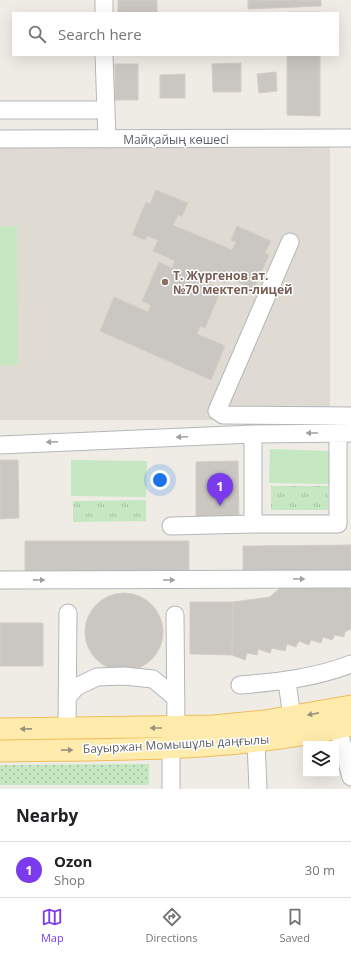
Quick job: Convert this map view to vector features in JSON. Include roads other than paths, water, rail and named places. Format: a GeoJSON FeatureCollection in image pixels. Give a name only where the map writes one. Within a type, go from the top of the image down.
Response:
{"type":"FeatureCollection","features":[{"type":"Feature","properties":{"kind":"main road","name":"Бауыржан Момышұлы даңғылы"},"geometry":{"type":"LineString","coordinates":[[0,751],[174,738],[250,723],[351,706]]}},
{"type":"Feature","properties":{"kind":"main road","name":"Бауыржан Момышұлы даңғылы"},"geometry":{"type":"LineString","coordinates":[[0,729],[67,728],[174,738],[256,742],[315,734],[344,727]]}},
{"type":"Feature","properties":{"kind":"street"},"geometry":{"type":"LineString","coordinates":[[104,0],[104,12]]}},
{"type":"Feature","properties":{"kind":"street"},"geometry":{"type":"LineString","coordinates":[[104,56],[107,139]]}},
{"type":"Feature","properties":{"kind":"street"},"geometry":{"type":"LineString","coordinates":[[0,110],[105,110]]}},
{"type":"Feature","properties":{"kind":"street","name":"Майқайың көшесі"},"geometry":{"type":"LineString","coordinates":[[0,139],[351,138]]}},
{"type":"Feature","properties":{"kind":"street"},"geometry":{"type":"LineString","coordinates":[[290,242],[217,410],[223,415],[351,416]]}},
{"type":"Feature","properties":{"kind":"street"},"geometry":{"type":"LineString","coordinates":[[0,445],[253,434],[344,433],[338,524],[172,526]]}},
{"type":"Feature","properties":{"kind":"street"},"geometry":{"type":"LineString","coordinates":[[253,434],[253,524]]}},
{"type":"Feature","properties":{"kind":"street"},"geometry":{"type":"LineString","coordinates":[[0,580],[351,578]]}},
{"type":"Feature","properties":{"kind":"street"},"geometry":{"type":"LineString","coordinates":[[67,728],[68,613]]}},
{"type":"Feature","properties":{"kind":"street"},"geometry":{"type":"LineString","coordinates":[[171,789],[176,698],[174,615]]}},
{"type":"Feature","properties":{"kind":"street"},"geometry":{"type":"LineString","coordinates":[[240,685],[287,682],[339,669],[351,664]]}},
{"type":"Feature","properties":{"kind":"street"},"geometry":{"type":"LineString","coordinates":[[67,698],[76,687],[97,677],[124,676],[153,679],[176,698]]}},
{"type":"Feature","properties":{"kind":"street"},"geometry":{"type":"LineString","coordinates":[[287,682],[292,717]]}},
{"type":"Feature","properties":{"kind":"street"},"geometry":{"type":"LineString","coordinates":[[344,727],[351,777]]}},
{"type":"Feature","properties":{"kind":"street"},"geometry":{"type":"LineString","coordinates":[[256,742],[258,789]]}},
{"type":"Feature","properties":{"kind":"place","name":"Т. Жүргенов ат. №70 мектеп-лицей"},"geometry":{"type":"Point","coordinates":[165,282]}},
{"type":"Feature","properties":{"kind":"place","name":"Ozon"},"geometry":{"type":"Point","coordinates":[220,506]}}]}
